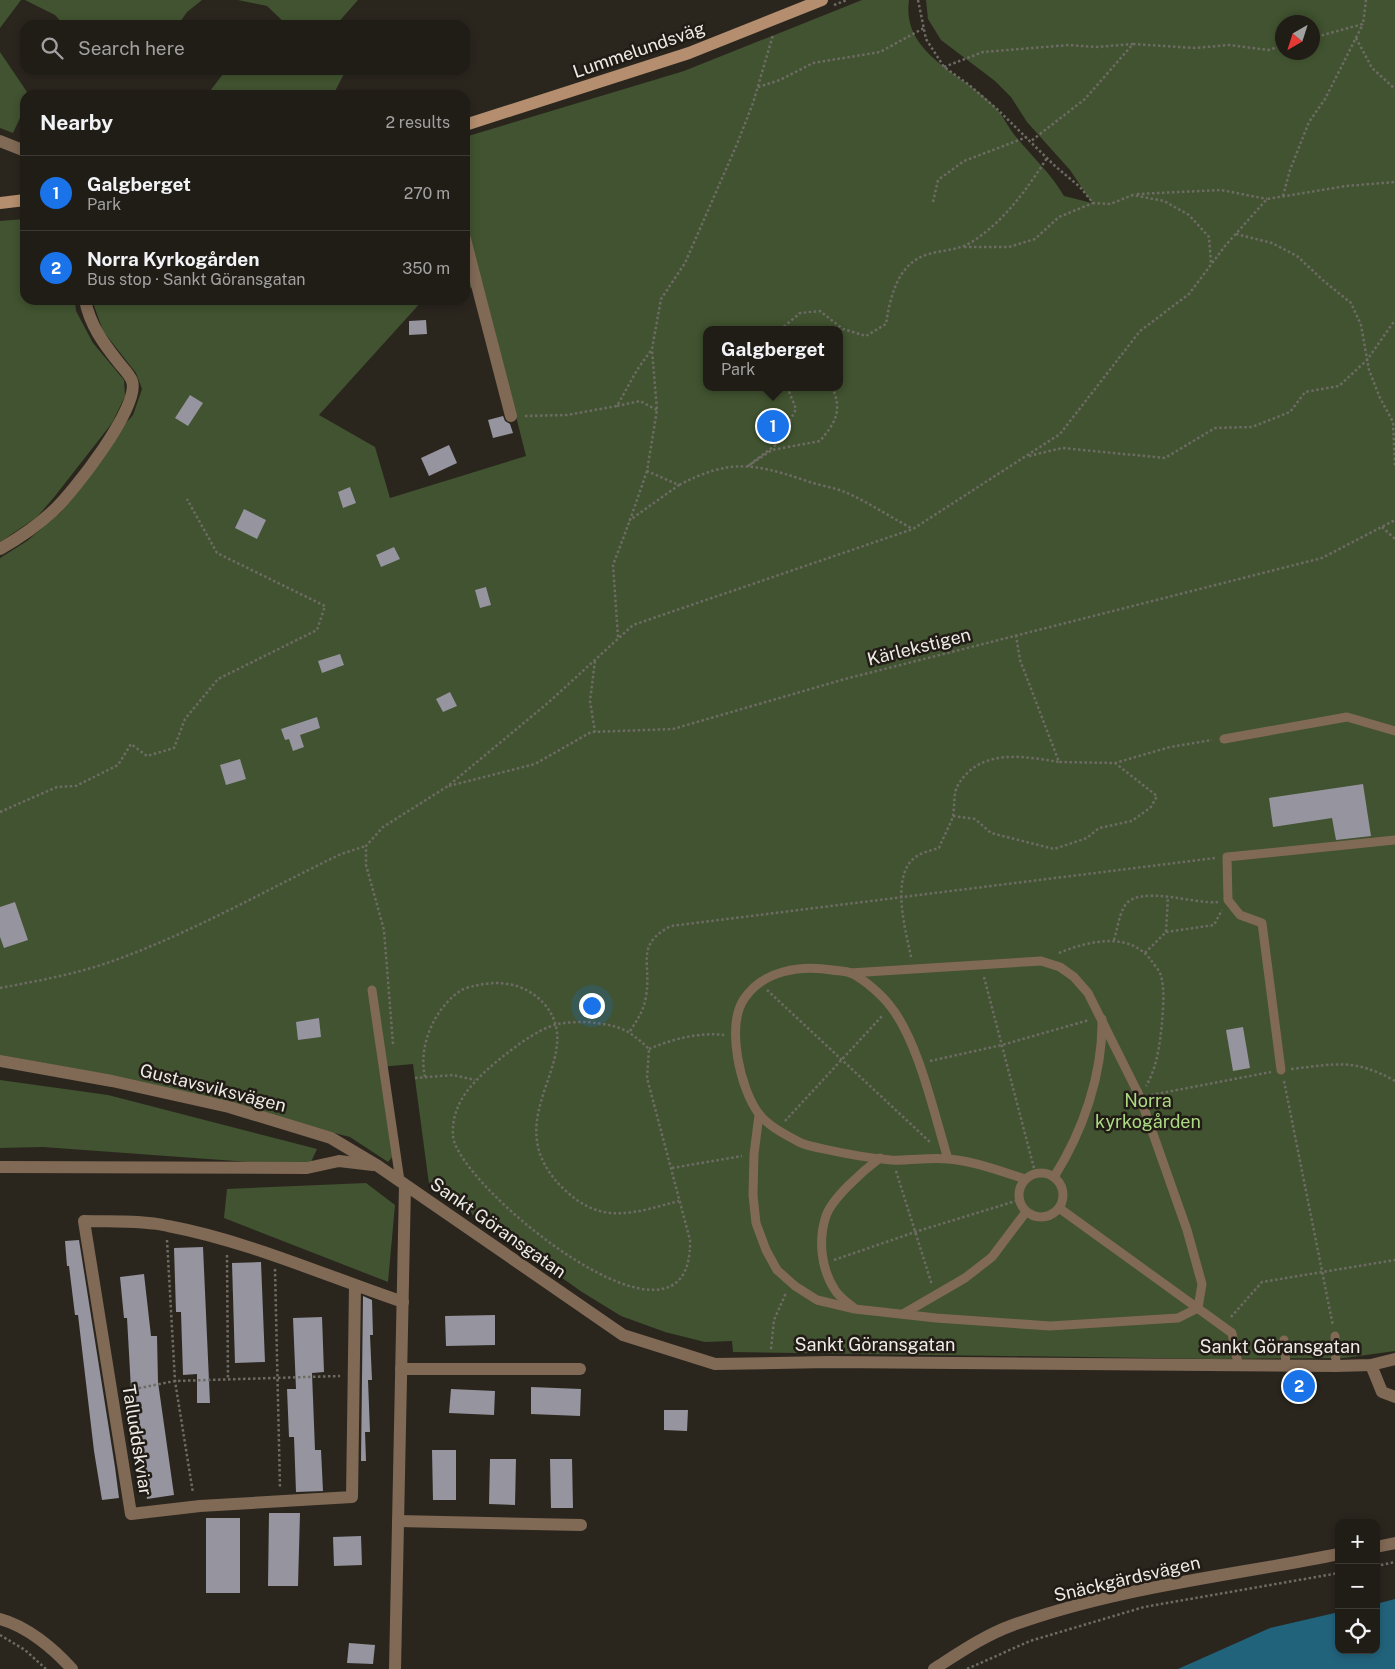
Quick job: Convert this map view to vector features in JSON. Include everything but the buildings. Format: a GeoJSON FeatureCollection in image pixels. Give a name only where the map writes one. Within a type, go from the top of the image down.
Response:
{"type":"FeatureCollection","features":[{"type":"Feature","properties":{"kind":"main road","name":"Lummelundsväg"},"geometry":{"type":"LineString","coordinates":[[470,123],[689,52],[822,0]]}},
{"type":"Feature","properties":{"kind":"main road"},"geometry":{"type":"LineString","coordinates":[[0,203],[20,201]]}},
{"type":"Feature","properties":{"kind":"street"},"geometry":{"type":"LineString","coordinates":[[0,141],[20,149]]}},
{"type":"Feature","properties":{"kind":"street"},"geometry":{"type":"LineString","coordinates":[[470,258],[511,416]]}},
{"type":"Feature","properties":{"kind":"street"},"geometry":{"type":"LineString","coordinates":[[0,549],[24,535],[54,510],[106,446],[126,412],[133,392],[132,381],[99,337],[88,314],[86,305]]}},
{"type":"Feature","properties":{"kind":"street","name":"Gustavsviksvägen"},"geometry":{"type":"LineString","coordinates":[[0,1061],[112,1081],[229,1107],[331,1138],[378,1166],[402,1183]]}},
{"type":"Feature","properties":{"kind":"street"},"geometry":{"type":"LineString","coordinates":[[0,1167],[307,1168],[340,1160],[378,1166]]}},
{"type":"Feature","properties":{"kind":"street"},"geometry":{"type":"LineString","coordinates":[[395,1669],[403,1302],[402,1183]]}},
{"type":"Feature","properties":{"kind":"street","name":"Sankt Göransgatan"},"geometry":{"type":"LineString","coordinates":[[402,1183],[623,1335],[716,1364],[1238,1364],[1336,1366],[1371,1365],[1395,1359]]}},
{"type":"Feature","properties":{"kind":"street","name":"Talluddskviar"},"geometry":{"type":"LineString","coordinates":[[355,1286],[352,1497],[195,1507],[131,1514],[84,1221],[166,1225],[227,1241],[403,1302]]}},
{"type":"Feature","properties":{"kind":"street"},"geometry":{"type":"LineString","coordinates":[[1371,1365],[1382,1392],[1395,1397]]}},
{"type":"Feature","properties":{"kind":"street"},"geometry":{"type":"LineString","coordinates":[[401,1369],[580,1369]]}},
{"type":"Feature","properties":{"kind":"street"},"geometry":{"type":"LineString","coordinates":[[398,1521],[581,1525]]}},
{"type":"Feature","properties":{"kind":"street"},"geometry":{"type":"LineString","coordinates":[[1380,1546],[1395,1543]]}},
{"type":"Feature","properties":{"kind":"street","name":"Snäckgärdsvägen"},"geometry":{"type":"LineString","coordinates":[[934,1669],[973,1645],[1012,1626],[1063,1610],[1171,1584],[1253,1571],[1335,1555]]}},
{"type":"Feature","properties":{"kind":"street"},"geometry":{"type":"LineString","coordinates":[[0,1620],[38,1639],[58,1653],[72,1669]]}},
{"type":"Feature","properties":{"kind":"lane"},"geometry":{"type":"LineString","coordinates":[[1224,739],[1347,717],[1395,731]]}},
{"type":"Feature","properties":{"kind":"lane"},"geometry":{"type":"LineString","coordinates":[[1281,1070],[1262,923],[1240,915],[1228,900],[1227,857],[1395,840]]}},
{"type":"Feature","properties":{"kind":"lane"},"geometry":{"type":"LineString","coordinates":[[1025,1179],[978,1164],[948,1159],[892,1160],[835,1151],[802,1144],[778,1130],[759,1115],[741,1072],[735,1036],[737,1015],[744,999],[759,983],[773,974],[796,968],[822,968],[850,973],[1041,961],[1060,967],[1074,977],[1088,993],[1102,1016],[1140,1097],[1192,1248],[1202,1284],[1198,1308]]}},
{"type":"Feature","properties":{"kind":"lane"},"geometry":{"type":"LineString","coordinates":[[850,973],[891,1007],[904,1028],[918,1064],[948,1159]]}},
{"type":"Feature","properties":{"kind":"lane"},"geometry":{"type":"LineString","coordinates":[[372,990],[402,1183]]}},
{"type":"Feature","properties":{"kind":"lane"},"geometry":{"type":"LineString","coordinates":[[1054,1178],[1081,1123],[1097,1076],[1102,1042],[1102,1016]]}},
{"type":"Feature","properties":{"kind":"lane"},"geometry":{"type":"LineString","coordinates":[[759,1115],[754,1154],[756,1223],[766,1250],[777,1270],[795,1286],[817,1300],[854,1309],[1050,1326],[1178,1318],[1198,1308]]}},
{"type":"Feature","properties":{"kind":"lane"},"geometry":{"type":"LineString","coordinates":[[854,1309],[835,1291],[823,1264],[822,1246],[826,1215],[859,1174],[880,1158]]}},
{"type":"Feature","properties":{"kind":"lane"},"geometry":{"type":"LineString","coordinates":[[1036,1173],[1042,1173],[1054,1178],[1062,1188],[1063,1195],[1059,1208],[1054,1213],[1040,1217],[1026,1212],[1019,1200],[1020,1185],[1025,1179],[1036,1173]]}},
{"type":"Feature","properties":{"kind":"lane"},"geometry":{"type":"LineString","coordinates":[[1059,1208],[1224,1326],[1232,1333],[1238,1364]]}},
{"type":"Feature","properties":{"kind":"lane"},"geometry":{"type":"LineString","coordinates":[[903,1314],[965,1278],[992,1257],[1026,1212]]}},
{"type":"Feature","properties":{"kind":"lane"},"geometry":{"type":"LineString","coordinates":[[1335,1336],[1336,1366]]}},
{"type":"Feature","properties":{"kind":"lane"},"geometry":{"type":"LineString","coordinates":[[1284,1340],[1286,1365]]}},
{"type":"Feature","properties":{"kind":"path"},"geometry":{"type":"LineString","coordinates":[[918,0],[926,39],[944,67],[968,84],[1031,140],[1047,158],[1080,187],[1093,203]]}},
{"type":"Feature","properties":{"kind":"path"},"geometry":{"type":"LineString","coordinates":[[1284,196],[1290,170],[1309,122],[1325,99],[1363,24],[1366,0]]}},
{"type":"Feature","properties":{"kind":"path"},"geometry":{"type":"LineString","coordinates":[[1320,36],[1363,24]]}},
{"type":"Feature","properties":{"kind":"path"},"geometry":{"type":"LineString","coordinates":[[618,638],[613,565],[646,471],[657,410],[652,349],[661,299],[686,263],[737,144],[758,86],[775,28]]}},
{"type":"Feature","properties":{"kind":"path"},"geometry":{"type":"LineString","coordinates":[[758,86],[780,80],[813,63],[880,52],[924,28]]}},
{"type":"Feature","properties":{"kind":"path"},"geometry":{"type":"LineString","coordinates":[[1356,38],[1372,68],[1395,89]]}},
{"type":"Feature","properties":{"kind":"path"},"geometry":{"type":"LineString","coordinates":[[944,67],[983,52],[1069,45],[1096,47],[1133,44],[1195,48],[1230,45],[1268,50],[1275,48]]}},
{"type":"Feature","properties":{"kind":"path"},"geometry":{"type":"LineString","coordinates":[[1031,140],[1085,99],[1133,44]]}},
{"type":"Feature","properties":{"kind":"path"},"geometry":{"type":"LineString","coordinates":[[933,202],[938,180],[964,161],[1027,137]]}},
{"type":"Feature","properties":{"kind":"path"},"geometry":{"type":"LineString","coordinates":[[961,246],[990,229],[1002,217],[1035,178],[1047,158]]}},
{"type":"Feature","properties":{"kind":"path"},"geometry":{"type":"LineString","coordinates":[[843,330],[866,336],[886,324],[890,298],[898,279],[912,262],[928,254],[961,246],[1009,247],[1035,239],[1059,217],[1093,203],[1110,204],[1133,195],[1220,190],[1267,198],[1346,186],[1395,182]]}},
{"type":"Feature","properties":{"kind":"path"},"geometry":{"type":"LineString","coordinates":[[1133,195],[1164,201],[1189,215],[1209,237],[1211,265]]}},
{"type":"Feature","properties":{"kind":"path"},"geometry":{"type":"LineString","coordinates":[[0,988],[50,978],[107,963],[186,930],[341,854],[366,846],[383,827],[448,786],[549,702],[632,625],[913,529],[1060,434],[1140,331],[1188,294],[1267,198]]}},
{"type":"Feature","properties":{"kind":"path"},"geometry":{"type":"LineString","coordinates":[[1236,234],[1272,243],[1297,256],[1351,303],[1361,325],[1367,360],[1380,398],[1393,422],[1395,467]]}},
{"type":"Feature","properties":{"kind":"path"},"geometry":{"type":"LineString","coordinates":[[785,326],[800,313],[820,311],[837,326]]}},
{"type":"Feature","properties":{"kind":"path"},"geometry":{"type":"LineString","coordinates":[[1028,456],[1062,448],[1165,458],[1216,428],[1252,427],[1290,412],[1305,392],[1339,386],[1367,360],[1395,320]]}},
{"type":"Feature","properties":{"kind":"path"},"geometry":{"type":"LineString","coordinates":[[617,406],[637,370],[652,349]]}},
{"type":"Feature","properties":{"kind":"path"},"geometry":{"type":"LineString","coordinates":[[748,466],[778,443],[796,409],[789,391]]}},
{"type":"Feature","properties":{"kind":"path"},"geometry":{"type":"LineString","coordinates":[[748,466],[772,450],[820,441],[834,424],[838,401],[834,391]]}},
{"type":"Feature","properties":{"kind":"path"},"geometry":{"type":"LineString","coordinates":[[511,416],[566,415],[640,401],[657,410]]}},
{"type":"Feature","properties":{"kind":"path"},"geometry":{"type":"LineString","coordinates":[[630,520],[679,485],[701,473],[729,466],[748,466],[776,470],[845,492],[913,529]]}},
{"type":"Feature","properties":{"kind":"path"},"geometry":{"type":"LineString","coordinates":[[646,471],[679,485]]}},
{"type":"Feature","properties":{"kind":"path"},"geometry":{"type":"LineString","coordinates":[[0,812],[57,788],[76,786],[118,765],[131,744],[147,756],[174,748],[185,719],[218,679],[318,630],[325,606],[217,553],[187,499]]}},
{"type":"Feature","properties":{"kind":"path","name":"Kärlekstigen"},"geometry":{"type":"LineString","coordinates":[[448,786],[535,764],[591,732],[673,729],[845,679],[1322,558],[1395,520]]}},
{"type":"Feature","properties":{"kind":"path"},"geometry":{"type":"LineString","coordinates":[[1382,527],[1395,539]]}},
{"type":"Feature","properties":{"kind":"path"},"geometry":{"type":"LineString","coordinates":[[1016,635],[1020,660],[1059,762]]}},
{"type":"Feature","properties":{"kind":"path"},"geometry":{"type":"LineString","coordinates":[[595,659],[590,701],[595,732]]}},
{"type":"Feature","properties":{"kind":"path"},"geometry":{"type":"LineString","coordinates":[[912,969],[901,899],[906,868],[911,861],[924,852],[939,848],[953,816],[957,787],[971,769],[995,757],[1026,756],[1059,762],[1115,763],[1170,747],[1224,739]]}},
{"type":"Feature","properties":{"kind":"path"},"geometry":{"type":"LineString","coordinates":[[953,816],[975,819],[991,833],[1032,845],[1054,849],[1073,844],[1087,838],[1098,828],[1132,821],[1151,807],[1157,796],[1115,763]]}},
{"type":"Feature","properties":{"kind":"path"},"geometry":{"type":"LineString","coordinates":[[366,846],[366,865],[384,930],[394,1052]]}},
{"type":"Feature","properties":{"kind":"path"},"geometry":{"type":"LineString","coordinates":[[630,1031],[642,1012],[647,994],[646,957],[650,942],[659,932],[672,926],[1227,857]]}},
{"type":"Feature","properties":{"kind":"path"},"geometry":{"type":"LineString","coordinates":[[1114,940],[1125,906],[1132,898],[1146,895],[1207,904],[1228,900]]}},
{"type":"Feature","properties":{"kind":"path"},"geometry":{"type":"LineString","coordinates":[[1166,932],[1168,897]]}},
{"type":"Feature","properties":{"kind":"path"},"geometry":{"type":"LineString","coordinates":[[1145,953],[1166,932],[1214,925],[1228,900]]}},
{"type":"Feature","properties":{"kind":"path"},"geometry":{"type":"LineString","coordinates":[[1041,961],[1068,949],[1099,941],[1114,940],[1132,945],[1145,953],[1161,974],[1164,1002],[1161,1034],[1151,1078],[1140,1097]]}},
{"type":"Feature","properties":{"kind":"path"},"geometry":{"type":"LineString","coordinates":[[981,964],[1036,1173]]}},
{"type":"Feature","properties":{"kind":"path"},"geometry":{"type":"LineString","coordinates":[[425,1077],[423,1068],[427,1036],[447,1002],[462,989],[496,982],[525,988],[546,1005],[558,1024],[552,1071],[536,1123],[538,1150],[545,1167],[558,1184],[574,1199],[593,1209],[616,1215],[638,1212],[679,1200]]}},
{"type":"Feature","properties":{"kind":"path"},"geometry":{"type":"LineString","coordinates":[[759,983],[948,1159]]}},
{"type":"Feature","properties":{"kind":"path"},"geometry":{"type":"LineString","coordinates":[[778,1130],[891,1007]]}},
{"type":"Feature","properties":{"kind":"path"},"geometry":{"type":"LineString","coordinates":[[918,1064],[1002,1044],[1102,1016]]}},
{"type":"Feature","properties":{"kind":"path"},"geometry":{"type":"LineString","coordinates":[[588,1022],[615,1026],[630,1031],[649,1049],[647,1078],[690,1240],[690,1259],[679,1279],[671,1286],[647,1291],[602,1276],[573,1258],[518,1217],[462,1159],[453,1138],[454,1117],[460,1100],[475,1080],[498,1060],[539,1032],[558,1024],[588,1022]]}},
{"type":"Feature","properties":{"kind":"path"},"geometry":{"type":"LineString","coordinates":[[649,1049],[672,1039],[713,1033],[735,1036]]}},
{"type":"Feature","properties":{"kind":"path"},"geometry":{"type":"LineString","coordinates":[[1140,1097],[1281,1070],[1346,1063],[1377,1071],[1394,1080],[1395,1076]]}},
{"type":"Feature","properties":{"kind":"path"},"geometry":{"type":"LineString","coordinates":[[1281,1070],[1335,1336]]}},
{"type":"Feature","properties":{"kind":"path"},"geometry":{"type":"LineString","coordinates":[[414,1078],[453,1076],[475,1080]]}},
{"type":"Feature","properties":{"kind":"path"},"geometry":{"type":"LineString","coordinates":[[672,1168],[754,1154]]}},
{"type":"Feature","properties":{"kind":"path"},"geometry":{"type":"LineString","coordinates":[[892,1160],[935,1296]]}},
{"type":"Feature","properties":{"kind":"path"},"geometry":{"type":"LineString","coordinates":[[823,1264],[915,1232],[1019,1200]]}},
{"type":"Feature","properties":{"kind":"path"},"geometry":{"type":"LineString","coordinates":[[166,1225],[175,1381],[195,1507]]}},
{"type":"Feature","properties":{"kind":"path"},"geometry":{"type":"LineString","coordinates":[[227,1241],[228,1380]]}},
{"type":"Feature","properties":{"kind":"path"},"geometry":{"type":"LineString","coordinates":[[274,1257],[280,1501]]}},
{"type":"Feature","properties":{"kind":"path"},"geometry":{"type":"LineString","coordinates":[[1224,1326],[1262,1282],[1395,1260]]}},
{"type":"Feature","properties":{"kind":"path"},"geometry":{"type":"LineString","coordinates":[[770,1363],[774,1320],[784,1294],[795,1286]]}},
{"type":"Feature","properties":{"kind":"path"},"geometry":{"type":"LineString","coordinates":[[112,1394],[175,1381],[354,1376]]}},
{"type":"Feature","properties":{"kind":"path"},"geometry":{"type":"LineString","coordinates":[[1380,1565],[1395,1562]]}},
{"type":"Feature","properties":{"kind":"path"},"geometry":{"type":"LineString","coordinates":[[967,1669],[1030,1641],[1144,1607],[1335,1574]]}},
{"type":"Feature","properties":{"kind":"path"},"geometry":{"type":"LineString","coordinates":[[0,1635],[25,1650],[46,1669]]}},
{"type":"Feature","properties":{"kind":"green space"},"geometry":{"type":"Polygon","coordinates":[[[0,0],[21,0],[0,28],[0,0]]]}},
{"type":"Feature","properties":{"kind":"green space"},"geometry":{"type":"Polygon","coordinates":[[[25,0],[202,0],[187,12],[181,20],[60,20],[55,15],[25,0]]]}},
{"type":"Feature","properties":{"kind":"green space"},"geometry":{"type":"Polygon","coordinates":[[[238,0],[358,0],[340,20],[282,20],[267,6],[238,0]]]}},
{"type":"Feature","properties":{"kind":"green space","name":"Norra kyrkogården"},"geometry":{"type":"Polygon","coordinates":[[[862,0],[909,0],[909,19],[915,36],[925,50],[996,108],[1013,133],[1053,179],[1064,196],[1092,203],[1070,170],[1027,122],[1011,97],[995,81],[941,40],[928,19],[926,0],[1395,0],[1395,1351],[1344,1358],[1215,1359],[733,1352],[732,1341],[705,1342],[665,1332],[621,1316],[582,1292],[429,1184],[413,1064],[380,1067],[396,1153],[388,1162],[350,1137],[104,1074],[0,1055],[0,558],[27,541],[61,512],[106,445],[133,415],[142,389],[136,373],[103,331],[94,305],[418,305],[319,415],[375,447],[390,498],[526,456],[483,285],[470,288],[470,135],[684,71],[862,0]]]}},
{"type":"Feature","properties":{"kind":"green space"},"geometry":{"type":"Polygon","coordinates":[[[0,52],[26,90],[20,90],[20,118],[13,133],[0,128],[0,52]]]}},
{"type":"Feature","properties":{"kind":"green space"},"geometry":{"type":"Polygon","coordinates":[[[222,75],[343,75],[336,90],[211,90],[222,75]]]}},
{"type":"Feature","properties":{"kind":"green space"},"geometry":{"type":"Polygon","coordinates":[[[20,219],[20,305],[75,305],[76,311],[93,343],[124,380],[125,396],[112,423],[55,496],[37,517],[0,542],[0,221],[20,219]]]}},
{"type":"Feature","properties":{"kind":"green space"},"geometry":{"type":"Polygon","coordinates":[[[0,1080],[108,1095],[317,1149],[310,1164],[291,1165],[43,1147],[0,1148],[0,1080]]]}},
{"type":"Feature","properties":{"kind":"green space"},"geometry":{"type":"Polygon","coordinates":[[[366,1183],[395,1205],[388,1282],[224,1218],[227,1189],[366,1183]]]}},
{"type":"Feature","properties":{"kind":"water"},"geometry":{"type":"Polygon","coordinates":[[[1395,1599],[1395,1669],[1178,1669],[1270,1628],[1335,1613],[1335,1654],[1380,1654],[1380,1603],[1395,1599]]]}},
{"type":"Feature","properties":{"kind":"place","name":"Galgberget"},"geometry":{"type":"Point","coordinates":[773,426]}},
{"type":"Feature","properties":{"kind":"place","name":"Norra Kyrkogården"},"geometry":{"type":"Point","coordinates":[1299,1386]}}]}
